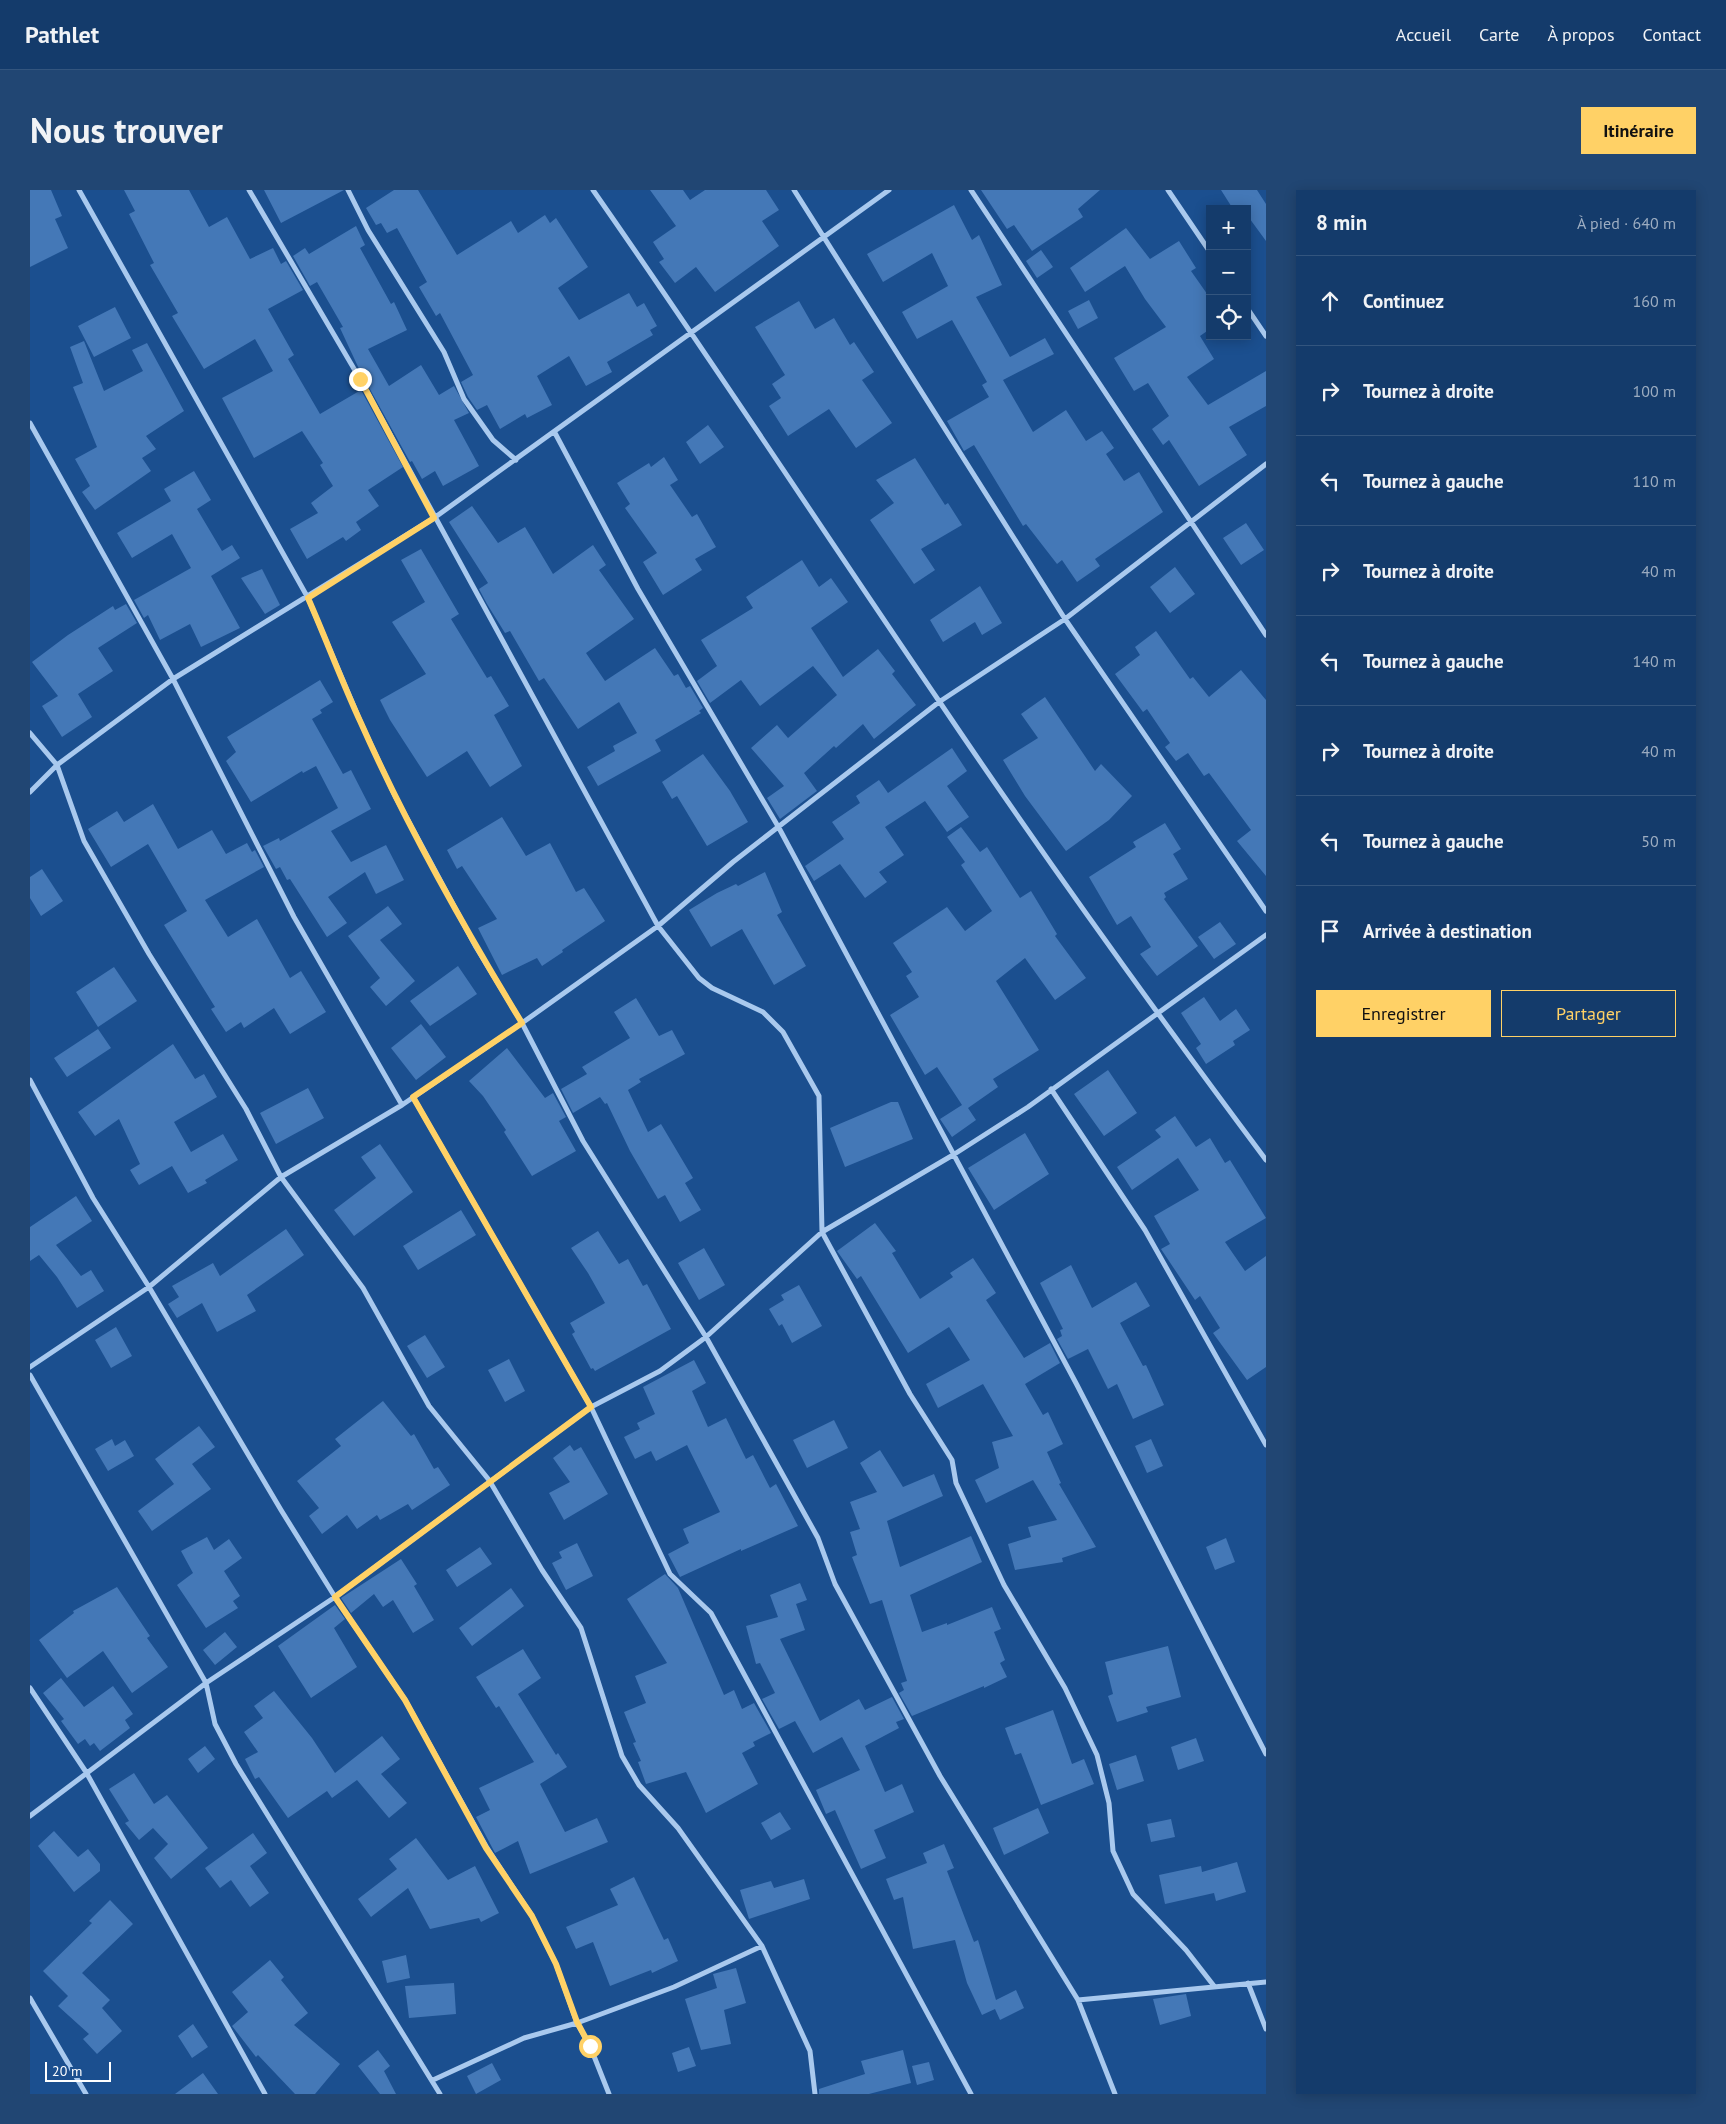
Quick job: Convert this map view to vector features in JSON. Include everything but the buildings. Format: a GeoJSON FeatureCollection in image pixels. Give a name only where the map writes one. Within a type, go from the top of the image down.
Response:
{"type":"FeatureCollection","features":[{"type":"Feature","properties":{"kind":"street"},"geometry":{"type":"LineString","coordinates":[[79,190],[308,598],[361,724],[396,796],[476,947],[522,1023],[583,1141],[706,1336],[818,1538],[835,1584],[940,1776],[1078,2000],[1114,2094]]}},
{"type":"Feature","properties":{"kind":"street"},"geometry":{"type":"LineString","coordinates":[[249,190],[360,379],[434,518],[658,926],[699,978],[712,988],[763,1012],[783,1032],[819,1096],[822,1232],[910,1394],[952,1460],[956,1483],[1004,1585],[1065,1688],[1097,1755],[1109,1803],[1113,1851],[1133,1894],[1186,1950],[1214,1986]]}},
{"type":"Feature","properties":{"kind":"street"},"geometry":{"type":"LineString","coordinates":[[348,190],[368,230],[444,352],[464,399],[492,440],[516,460]]}},
{"type":"Feature","properties":{"kind":"street"},"geometry":{"type":"LineString","coordinates":[[593,190],[693,333],[939,702],[1156,1014],[1266,1160]]}},
{"type":"Feature","properties":{"kind":"street"},"geometry":{"type":"LineString","coordinates":[[794,190],[1065,619],[1266,911]]}},
{"type":"Feature","properties":{"kind":"street"},"geometry":{"type":"LineString","coordinates":[[30,792],[57,765],[173,679],[308,598],[434,518],[826,238],[889,190]]}},
{"type":"Feature","properties":{"kind":"street"},"geometry":{"type":"LineString","coordinates":[[971,190],[1192,520],[1266,635]]}},
{"type":"Feature","properties":{"kind":"street"},"geometry":{"type":"LineString","coordinates":[[1168,190],[1209,250]]}},
{"type":"Feature","properties":{"kind":"street"},"geometry":{"type":"LineString","coordinates":[[1251,314],[1266,336]]}},
{"type":"Feature","properties":{"kind":"street"},"geometry":{"type":"LineString","coordinates":[[30,423],[173,679],[294,917],[402,1105]]}},
{"type":"Feature","properties":{"kind":"street"},"geometry":{"type":"LineString","coordinates":[[555,432],[638,589],[779,828],[953,1156],[1077,1384],[1266,1754]]}},
{"type":"Feature","properties":{"kind":"street"},"geometry":{"type":"LineString","coordinates":[[30,1367],[149,1287],[281,1177],[402,1105],[522,1023],[658,926],[733,862],[939,702],[1065,619],[1266,464]]}},
{"type":"Feature","properties":{"kind":"street"},"geometry":{"type":"LineString","coordinates":[[30,733],[57,765],[84,841],[149,954],[246,1108],[281,1177],[363,1288],[429,1406],[489,1480],[542,1570],[581,1628],[622,1756],[639,1785],[678,1828],[762,1946],[810,2051],[816,2094]]}},
{"type":"Feature","properties":{"kind":"street"},"geometry":{"type":"LineString","coordinates":[[30,1816],[206,1683],[335,1597],[489,1480],[591,1407],[660,1371],[706,1336],[822,1232],[953,1156],[1028,1107],[1266,935]]}},
{"type":"Feature","properties":{"kind":"street"},"geometry":{"type":"LineString","coordinates":[[30,1080],[93,1198],[149,1287],[281,1510],[335,1597],[405,1700],[486,1848],[532,1916],[556,1964],[577,2022],[590,2046],[609,2094]]}},
{"type":"Feature","properties":{"kind":"street"},"geometry":{"type":"LineString","coordinates":[[1051,1089],[1145,1230],[1266,1445]]}},
{"type":"Feature","properties":{"kind":"street"},"geometry":{"type":"LineString","coordinates":[[413,1097],[591,1407],[670,1574],[711,1613],[971,2094]]}},
{"type":"Feature","properties":{"kind":"street"},"geometry":{"type":"LineString","coordinates":[[30,1374],[206,1683],[215,1724],[236,1764],[440,2094]]}},
{"type":"Feature","properties":{"kind":"street"},"geometry":{"type":"LineString","coordinates":[[30,1688],[86,1772],[264,2094]]}},
{"type":"Feature","properties":{"kind":"street"},"geometry":{"type":"LineString","coordinates":[[433,2080],[524,2038],[577,2022],[674,1987],[762,1946]]}},
{"type":"Feature","properties":{"kind":"street"},"geometry":{"type":"LineString","coordinates":[[1078,2000],[1266,1982]]}},
{"type":"Feature","properties":{"kind":"street"},"geometry":{"type":"LineString","coordinates":[[1248,1983],[1266,2029]]}},
{"type":"Feature","properties":{"kind":"street"},"geometry":{"type":"LineString","coordinates":[[30,1998],[86,2094]]}},
{"type":"Feature","properties":{"kind":"route"},"geometry":{"type":"LineString","coordinates":[[360,379],[434,518],[308,598],[361,724],[396,796],[476,947],[522,1023],[413,1097],[591,1407],[489,1480],[335,1597],[405,1700],[486,1848],[532,1916],[556,1964],[577,2022],[590,2046]]}}]}
